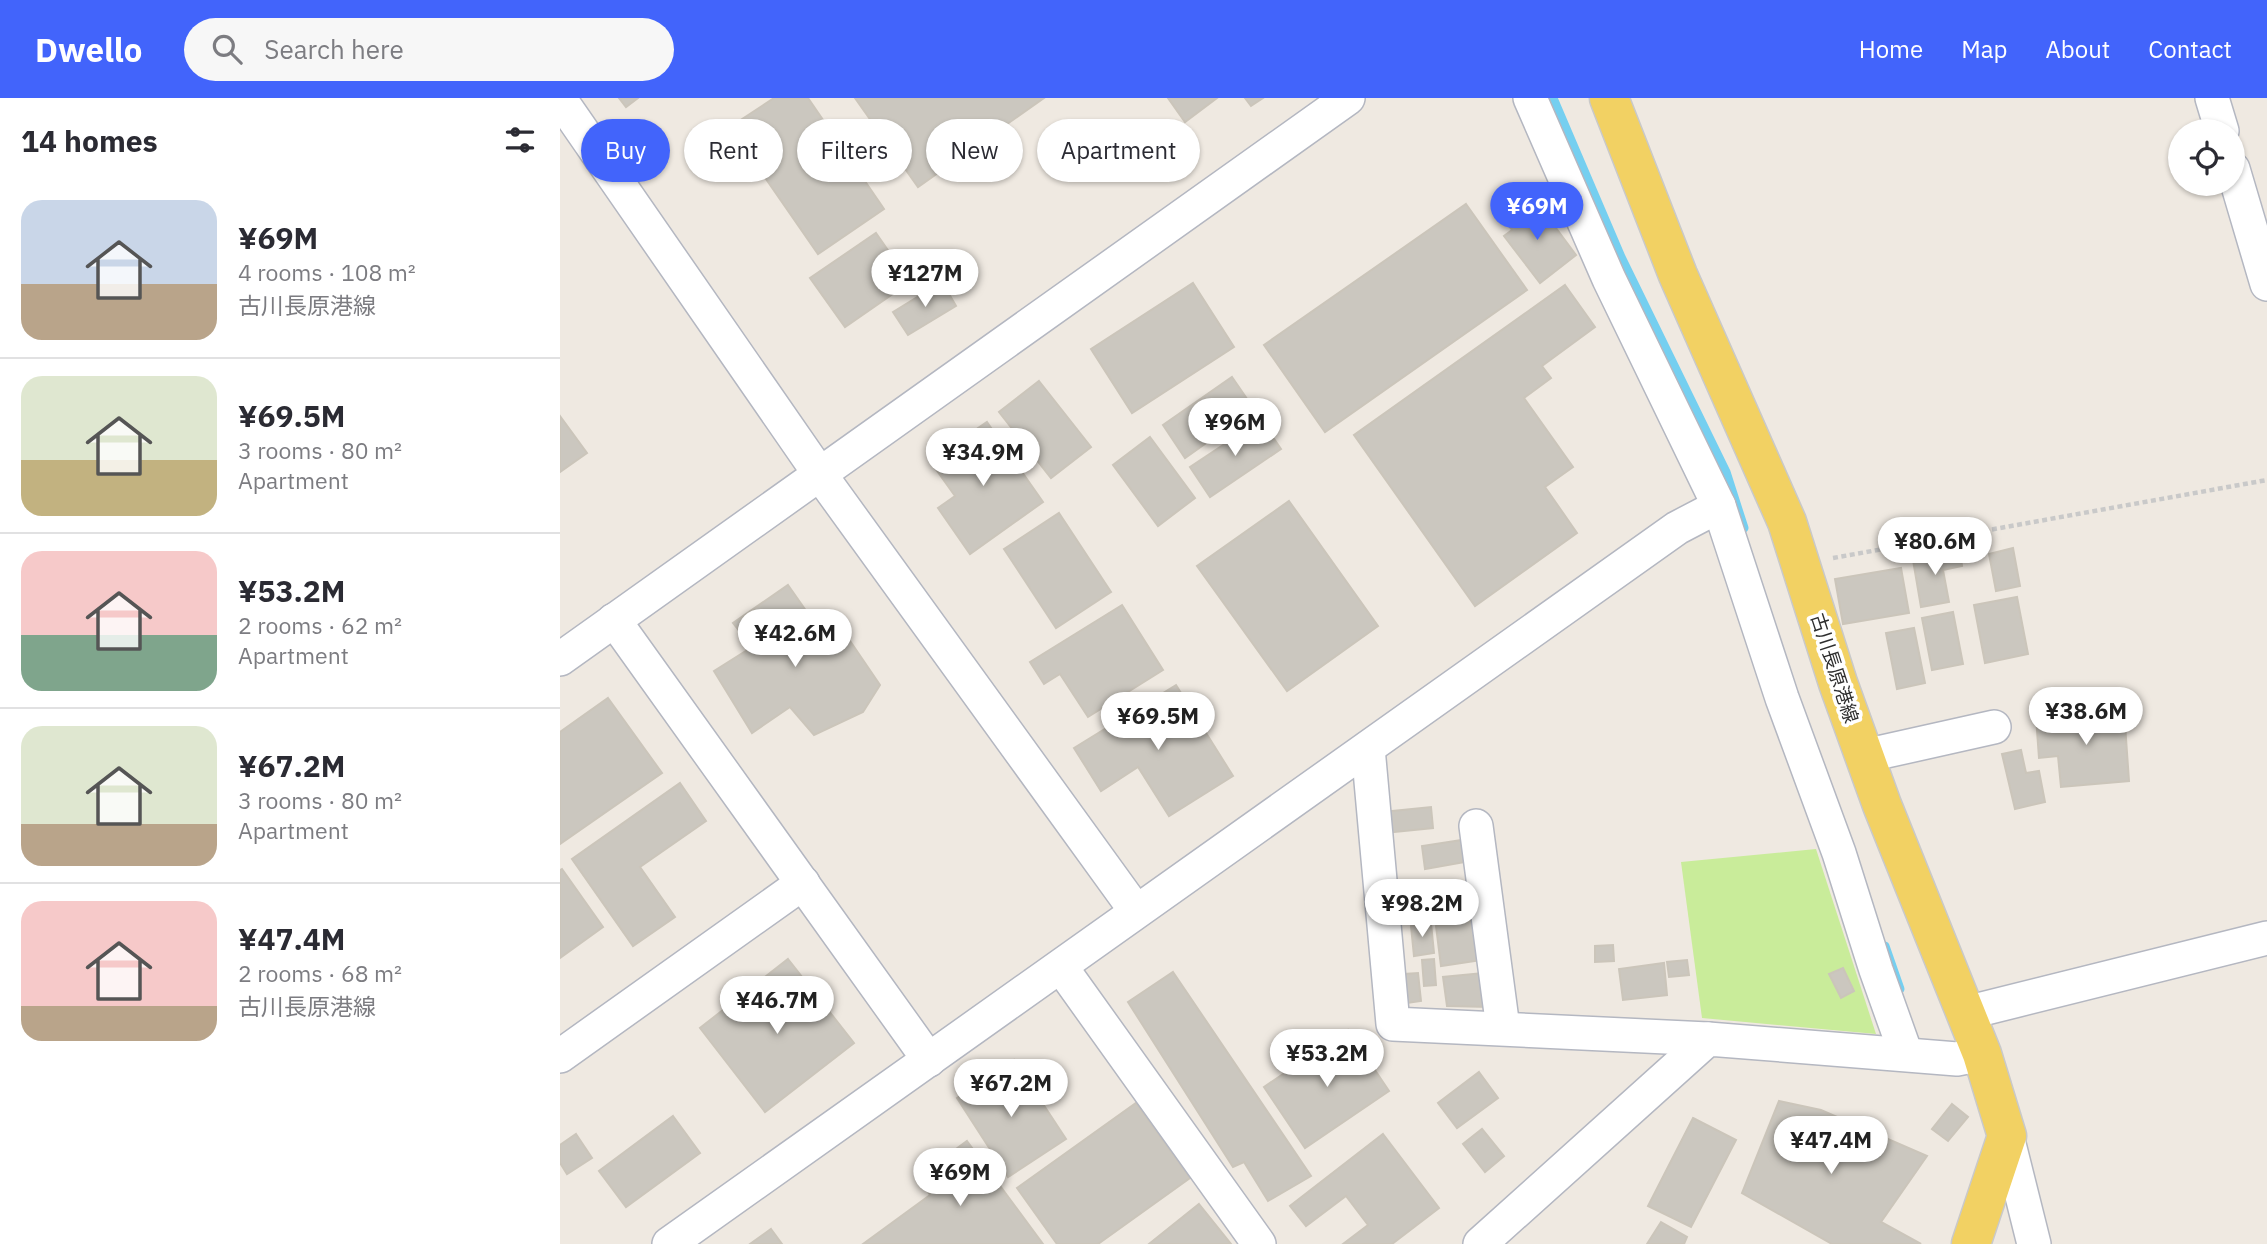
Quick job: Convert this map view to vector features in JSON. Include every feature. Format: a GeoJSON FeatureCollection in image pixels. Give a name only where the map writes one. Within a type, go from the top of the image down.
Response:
{"type":"FeatureCollection","features":[{"type":"Feature","properties":{"kind":"main road","name":"古川長原港線"},"geometry":{"type":"LineString","coordinates":[[1609,98],[1678,275],[1787,522],[1864,756],[1982,1054],[2007,1136]]}},
{"type":"Feature","properties":{"kind":"main road"},"geometry":{"type":"LineString","coordinates":[[1971,1244],[2007,1136]]}},
{"type":"Feature","properties":{"kind":"street"},"geometry":{"type":"LineString","coordinates":[[560,659],[1348,98]]}},
{"type":"Feature","properties":{"kind":"street"},"geometry":{"type":"LineString","coordinates":[[1530,98],[1609,279],[1719,506],[1782,698],[1839,853],[1906,1054]]}},
{"type":"Feature","properties":{"kind":"street"},"geometry":{"type":"LineString","coordinates":[[2212,98],[2218,119]]}},
{"type":"Feature","properties":{"kind":"street"},"geometry":{"type":"LineString","coordinates":[[560,99],[819,473],[1136,911]]}},
{"type":"Feature","properties":{"kind":"street"},"geometry":{"type":"LineString","coordinates":[[2241,196],[2267,284]]}},
{"type":"Feature","properties":{"kind":"street"},"geometry":{"type":"LineString","coordinates":[[669,1244],[1677,528],[1719,506]]}},
{"type":"Feature","properties":{"kind":"street"},"geometry":{"type":"LineString","coordinates":[[614,620],[929,1060]]}},
{"type":"Feature","properties":{"kind":"street"},"geometry":{"type":"LineString","coordinates":[[1864,756],[1994,727]]}},
{"type":"Feature","properties":{"kind":"street"},"geometry":{"type":"LineString","coordinates":[[1368,748],[1393,1024],[1708,1039],[1957,1059],[1982,1054]]}},
{"type":"Feature","properties":{"kind":"street"},"geometry":{"type":"LineString","coordinates":[[1476,826],[1503,1028]]}},
{"type":"Feature","properties":{"kind":"street"},"geometry":{"type":"LineString","coordinates":[[560,1056],[803,883]]}},
{"type":"Feature","properties":{"kind":"street"},"geometry":{"type":"LineString","coordinates":[[1966,1013],[2267,938]]}},
{"type":"Feature","properties":{"kind":"street"},"geometry":{"type":"LineString","coordinates":[[1061,967],[1259,1244]]}},
{"type":"Feature","properties":{"kind":"street"},"geometry":{"type":"LineString","coordinates":[[1480,1244],[1708,1039]]}},
{"type":"Feature","properties":{"kind":"street"},"geometry":{"type":"LineString","coordinates":[[2007,1136],[2034,1244]]}},
{"type":"Feature","properties":{"kind":"path"},"geometry":{"type":"LineString","coordinates":[[1802,564],[2267,480]]}},
{"type":"Feature","properties":{"kind":"green space"},"geometry":{"type":"Polygon","coordinates":[[[1816,849],[1876,1034],[1702,1018],[1681,862],[1816,849]]]}},
{"type":"Feature","properties":{"kind":"building"},"geometry":{"type":"Polygon","coordinates":[[[619,98],[638,98],[626,107],[619,98]]]}},
{"type":"Feature","properties":{"kind":"building"},"geometry":{"type":"Polygon","coordinates":[[[774,98],[808,98],[822,119],[797,119],[797,182],[866,182],[884,209],[818,254],[768,182],[783,182],[783,119],[742,119],[774,98]]]}},
{"type":"Feature","properties":{"kind":"building"},"geometry":{"type":"Polygon","coordinates":[[[855,98],[1044,98],[1014,119],[926,119],[926,181],[918,187],[912,179],[912,119],[870,119],[855,98]]]}},
{"type":"Feature","properties":{"kind":"building"},"geometry":{"type":"Polygon","coordinates":[[[1168,98],[1217,98],[1189,119],[1183,119],[1168,98]]]}},
{"type":"Feature","properties":{"kind":"building"},"geometry":{"type":"Polygon","coordinates":[[[1245,98],[1263,98],[1251,106],[1245,98]]]}},
{"type":"Feature","properties":{"kind":"building"},"geometry":{"type":"Polygon","coordinates":[[[1514,202],[1526,219],[1541,208],[1576,255],[1540,283],[1504,236],[1512,230],[1499,213],[1514,202]]]}},
{"type":"Feature","properties":{"kind":"building"},"geometry":{"type":"Polygon","coordinates":[[[1466,204],[1527,290],[1325,432],[1264,345],[1466,204]]]}},
{"type":"Feature","properties":{"kind":"building"},"geometry":{"type":"Polygon","coordinates":[[[876,233],[910,282],[845,327],[810,278],[876,233]]]}},
{"type":"Feature","properties":{"kind":"building"},"geometry":{"type":"Polygon","coordinates":[[[942,282],[956,306],[908,335],[893,312],[942,282]]]}},
{"type":"Feature","properties":{"kind":"building"},"geometry":{"type":"Polygon","coordinates":[[[1193,283],[1234,347],[1132,413],[1091,349],[1193,283]]]}},
{"type":"Feature","properties":{"kind":"building"},"geometry":{"type":"Polygon","coordinates":[[[1565,285],[1595,327],[1542,366],[1551,378],[1524,398],[1573,467],[1545,487],[1577,533],[1475,606],[1354,435],[1565,285]]]}},
{"type":"Feature","properties":{"kind":"building"},"geometry":{"type":"Polygon","coordinates":[[[1232,377],[1254,409],[1185,458],[1163,425],[1232,377]]]}},
{"type":"Feature","properties":{"kind":"building"},"geometry":{"type":"Polygon","coordinates":[[[1039,381],[1091,447],[1051,478],[999,412],[1039,381]]]}},
{"type":"Feature","properties":{"kind":"building"},"geometry":{"type":"Polygon","coordinates":[[[560,416],[587,453],[560,472],[560,416]]]}},
{"type":"Feature","properties":{"kind":"building"},"geometry":{"type":"Polygon","coordinates":[[[1261,420],[1281,449],[1210,497],[1190,467],[1261,420]]]}},
{"type":"Feature","properties":{"kind":"building"},"geometry":{"type":"Polygon","coordinates":[[[987,422],[1043,502],[970,554],[938,508],[955,496],[930,461],[987,422]]]}},
{"type":"Feature","properties":{"kind":"building"},"geometry":{"type":"Polygon","coordinates":[[[1150,437],[1195,498],[1158,526],[1113,465],[1150,437]]]}},
{"type":"Feature","properties":{"kind":"building"},"geometry":{"type":"Polygon","coordinates":[[[1289,501],[1378,626],[1287,691],[1197,566],[1289,501]]]}},
{"type":"Feature","properties":{"kind":"building"},"geometry":{"type":"Polygon","coordinates":[[[1059,513],[1111,592],[1056,628],[1004,549],[1059,513]]]}},
{"type":"Feature","properties":{"kind":"building"},"geometry":{"type":"Polygon","coordinates":[[[2013,548],[2020,586],[1996,591],[1989,554],[2013,548]]]}},
{"type":"Feature","properties":{"kind":"building"},"geometry":{"type":"Polygon","coordinates":[[[1960,551],[1962,566],[1943,570],[1949,602],[1921,607],[1913,560],[1960,551]]]}},
{"type":"Feature","properties":{"kind":"building"},"geometry":{"type":"Polygon","coordinates":[[[1901,568],[1909,613],[1843,624],[1835,579],[1901,568]]]}},
{"type":"Feature","properties":{"kind":"building"},"geometry":{"type":"Polygon","coordinates":[[[788,585],[828,642],[844,632],[880,685],[863,712],[814,735],[790,707],[752,733],[714,671],[752,647],[733,623],[788,585]]]}},
{"type":"Feature","properties":{"kind":"building"},"geometry":{"type":"Polygon","coordinates":[[[2017,597],[2028,654],[1985,663],[1974,605],[2017,597]]]}},
{"type":"Feature","properties":{"kind":"building"},"geometry":{"type":"Polygon","coordinates":[[[1122,605],[1163,670],[1088,717],[1060,674],[1044,684],[1030,662],[1122,605]]]}},
{"type":"Feature","properties":{"kind":"building"},"geometry":{"type":"Polygon","coordinates":[[[1953,612],[1963,664],[1932,670],[1922,618],[1953,612]]]}},
{"type":"Feature","properties":{"kind":"building"},"geometry":{"type":"Polygon","coordinates":[[[1914,628],[1925,683],[1897,689],[1886,633],[1914,628]]]}},
{"type":"Feature","properties":{"kind":"building"},"geometry":{"type":"Polygon","coordinates":[[[1176,685],[1233,776],[1169,816],[1138,767],[1101,791],[1074,748],[1176,685]]]}},
{"type":"Feature","properties":{"kind":"building"},"geometry":{"type":"Polygon","coordinates":[[[608,698],[662,773],[560,844],[560,732],[608,698]]]}},
{"type":"Feature","properties":{"kind":"building"},"geometry":{"type":"Polygon","coordinates":[[[2124,710],[2129,781],[2061,787],[2058,756],[2039,758],[2036,717],[2124,710]]]}},
{"type":"Feature","properties":{"kind":"building"},"geometry":{"type":"Polygon","coordinates":[[[2021,750],[2026,773],[2039,771],[2045,802],[2015,809],[2002,754],[2021,750]]]}},
{"type":"Feature","properties":{"kind":"building"},"geometry":{"type":"Polygon","coordinates":[[[680,783],[706,821],[640,867],[675,917],[633,946],[572,859],[680,783]]]}},
{"type":"Feature","properties":{"kind":"building"},"geometry":{"type":"Polygon","coordinates":[[[1431,807],[1433,828],[1385,833],[1383,812],[1431,807]]]}},
{"type":"Feature","properties":{"kind":"building"},"geometry":{"type":"Polygon","coordinates":[[[1462,840],[1465,862],[1425,869],[1422,846],[1462,840]]]}},
{"type":"Feature","properties":{"kind":"building"},"geometry":{"type":"Polygon","coordinates":[[[562,869],[603,927],[560,958],[560,870],[562,869]]]}},
{"type":"Feature","properties":{"kind":"building"},"geometry":{"type":"Polygon","coordinates":[[[1436,884],[1440,910],[1396,917],[1392,891],[1436,884]]]}},
{"type":"Feature","properties":{"kind":"building"},"geometry":{"type":"Polygon","coordinates":[[[1476,920],[1482,960],[1441,966],[1436,926],[1476,920]]]}},
{"type":"Feature","properties":{"kind":"building"},"geometry":{"type":"Polygon","coordinates":[[[1431,923],[1434,953],[1414,956],[1411,926],[1431,923]]]}},
{"type":"Feature","properties":{"kind":"building"},"geometry":{"type":"Polygon","coordinates":[[[1613,945],[1614,961],[1595,962],[1595,946],[1613,945]]]}},
{"type":"Feature","properties":{"kind":"building"},"geometry":{"type":"Polygon","coordinates":[[[788,959],[854,1043],[765,1112],[700,1028],[788,959]]]}},
{"type":"Feature","properties":{"kind":"building"},"geometry":{"type":"Polygon","coordinates":[[[1434,959],[1436,985],[1424,986],[1422,960],[1434,959]]]}},
{"type":"Feature","properties":{"kind":"building"},"geometry":{"type":"Polygon","coordinates":[[[1687,960],[1689,975],[1669,977],[1667,962],[1687,960]]]}},
{"type":"Feature","properties":{"kind":"building"},"geometry":{"type":"Polygon","coordinates":[[[1664,963],[1667,995],[1623,1000],[1619,969],[1664,963]]]}},
{"type":"Feature","properties":{"kind":"building"},"geometry":{"type":"Polygon","coordinates":[[[1843,968],[1854,991],[1841,998],[1829,974],[1843,968]]]}},
{"type":"Feature","properties":{"kind":"building"},"geometry":{"type":"Polygon","coordinates":[[[1173,972],[1311,1176],[1268,1201],[1244,1162],[1233,1167],[1128,1002],[1173,972]]]}},
{"type":"Feature","properties":{"kind":"building"},"geometry":{"type":"Polygon","coordinates":[[[1418,973],[1421,1001],[1406,1003],[1404,974],[1418,973]]]}},
{"type":"Feature","properties":{"kind":"building"},"geometry":{"type":"Polygon","coordinates":[[[1483,973],[1490,1007],[1447,1006],[1443,977],[1483,973]]]}},
{"type":"Feature","properties":{"kind":"building"},"geometry":{"type":"Polygon","coordinates":[[[1348,1030],[1389,1091],[1305,1148],[1264,1087],[1348,1030]]]}},
{"type":"Feature","properties":{"kind":"building"},"geometry":{"type":"Polygon","coordinates":[[[1014,1060],[1066,1139],[1008,1177],[957,1098],[1014,1060]]]}},
{"type":"Feature","properties":{"kind":"building"},"geometry":{"type":"Polygon","coordinates":[[[1479,1072],[1498,1098],[1457,1128],[1438,1103],[1479,1072]]]}},
{"type":"Feature","properties":{"kind":"building"},"geometry":{"type":"Polygon","coordinates":[[[1779,1101],[1821,1110],[1927,1156],[1881,1222],[1921,1244],[1832,1244],[1742,1193],[1779,1101]]]}},
{"type":"Feature","properties":{"kind":"building"},"geometry":{"type":"Polygon","coordinates":[[[1136,1103],[1190,1178],[1098,1244],[1057,1244],[1017,1188],[1136,1103]]]}},
{"type":"Feature","properties":{"kind":"building"},"geometry":{"type":"Polygon","coordinates":[[[1952,1104],[1968,1117],[1948,1141],[1932,1129],[1952,1104]]]}},
{"type":"Feature","properties":{"kind":"building"},"geometry":{"type":"Polygon","coordinates":[[[673,1116],[700,1153],[626,1207],[599,1171],[673,1116]]]}},
{"type":"Feature","properties":{"kind":"building"},"geometry":{"type":"Polygon","coordinates":[[[1693,1118],[1736,1140],[1691,1227],[1648,1206],[1693,1118]]]}},
{"type":"Feature","properties":{"kind":"building"},"geometry":{"type":"Polygon","coordinates":[[[1482,1129],[1504,1156],[1485,1172],[1463,1144],[1482,1129]]]}},
{"type":"Feature","properties":{"kind":"building"},"geometry":{"type":"Polygon","coordinates":[[[576,1134],[592,1158],[567,1174],[560,1163],[560,1145],[576,1134]]]}},
{"type":"Feature","properties":{"kind":"building"},"geometry":{"type":"Polygon","coordinates":[[[1383,1134],[1439,1208],[1392,1244],[1343,1244],[1368,1225],[1346,1196],[1306,1226],[1290,1206],[1383,1134]]]}},
{"type":"Feature","properties":{"kind":"building"},"geometry":{"type":"Polygon","coordinates":[[[967,1141],[1043,1244],[863,1244],[930,1195],[918,1177],[967,1141]]]}},
{"type":"Feature","properties":{"kind":"building"},"geometry":{"type":"Polygon","coordinates":[[[1199,1204],[1231,1244],[1149,1244],[1199,1204]]]}},
{"type":"Feature","properties":{"kind":"building"},"geometry":{"type":"Polygon","coordinates":[[[1661,1222],[1687,1237],[1684,1244],[1647,1244],[1661,1222]]]}},
{"type":"Feature","properties":{"kind":"building"},"geometry":{"type":"Polygon","coordinates":[[[771,1229],[782,1244],[750,1244],[771,1229]]]}},
{"type":"Feature","properties":{"kind":"waterway"},"geometry":{"type":"LineString","coordinates":[[1553,98],[1621,257],[1726,472],[1744,528]]}},
{"type":"Feature","properties":{"kind":"waterway"},"geometry":{"type":"LineString","coordinates":[[1885,946],[1900,989]]}}]}
